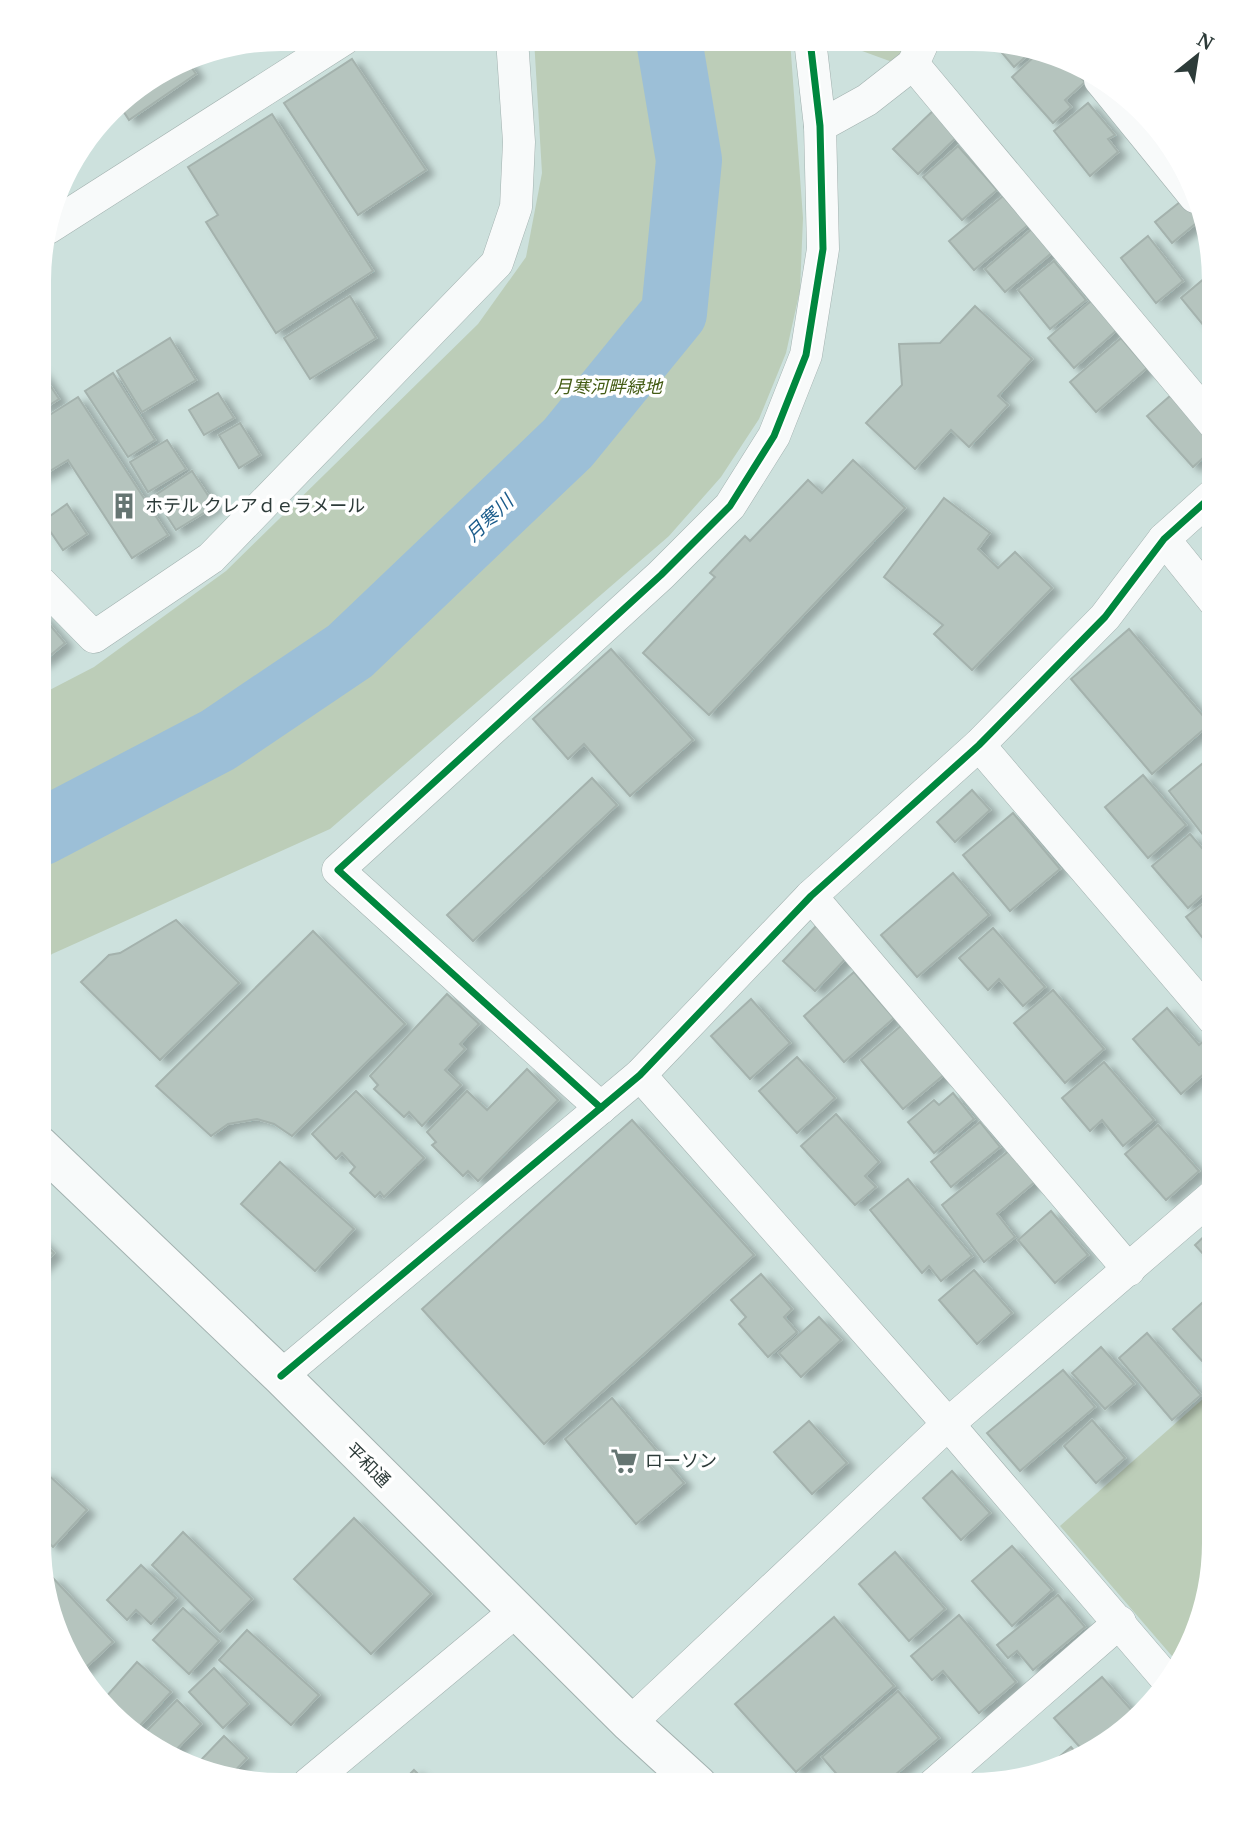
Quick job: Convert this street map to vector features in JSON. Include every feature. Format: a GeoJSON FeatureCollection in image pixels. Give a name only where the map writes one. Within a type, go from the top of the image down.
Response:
{"type":"FeatureCollection","features":[{"type":"Feature","properties":{"kind":"street"},"geometry":{"type":"LineString","coordinates":[[59,221],[325,51]]}},
{"type":"Feature","properties":{"kind":"street"},"geometry":{"type":"LineString","coordinates":[[51,593],[94,637],[211,558],[497,263],[516,207],[519,142],[513,51]]}},
{"type":"Feature","properties":{"kind":"street"},"geometry":{"type":"LineString","coordinates":[[601,1108],[338,870],[661,575],[730,506],[774,436],[806,355],[822,249],[820,126],[811,51]]}},
{"type":"Feature","properties":{"kind":"street"},"geometry":{"type":"LineString","coordinates":[[820,126],[867,100],[918,52],[1202,409]]}},
{"type":"Feature","properties":{"kind":"street"},"geometry":{"type":"LineString","coordinates":[[1121,106],[1173,170]]}},
{"type":"Feature","properties":{"kind":"street"},"geometry":{"type":"LineString","coordinates":[[281,1376],[640,1075],[811,896],[979,745],[1105,617],[1164,539],[1202,505]]}},
{"type":"Feature","properties":{"kind":"street"},"geometry":{"type":"LineString","coordinates":[[1164,539],[1202,586]]}},
{"type":"Feature","properties":{"kind":"street"},"geometry":{"type":"LineString","coordinates":[[979,745],[1202,1006]]}},
{"type":"Feature","properties":{"kind":"street"},"geometry":{"type":"LineString","coordinates":[[811,896],[1129,1270]]}},
{"type":"Feature","properties":{"kind":"street"},"geometry":{"type":"LineString","coordinates":[[640,1075],[948,1424],[1162,1673]]}},
{"type":"Feature","properties":{"kind":"street","name":"平和通"},"geometry":{"type":"LineString","coordinates":[[51,1156],[281,1376],[516,1611],[685,1773]]}},
{"type":"Feature","properties":{"kind":"street"},"geometry":{"type":"LineString","coordinates":[[630,1723],[948,1424],[1202,1206]]}},
{"type":"Feature","properties":{"kind":"street"},"geometry":{"type":"LineString","coordinates":[[321,1773],[516,1611]]}},
{"type":"Feature","properties":{"kind":"street"},"geometry":{"type":"LineString","coordinates":[[947,1773],[1119,1622]]}},
{"type":"Feature","properties":{"kind":"green space","name":"月寒河畔緑地"},"geometry":{"type":"Polygon","coordinates":[[[535,51],[791,51],[803,218],[800,290],[786,353],[759,419],[721,477],[669,536],[330,829],[51,955],[51,689],[94,667],[226,571],[478,324],[526,257],[542,173],[535,51]]]}},
{"type":"Feature","properties":{"kind":"green space"},"geometry":{"type":"Polygon","coordinates":[[[862,51],[902,51],[895,63],[862,51]]]}},
{"type":"Feature","properties":{"kind":"green space"},"geometry":{"type":"Polygon","coordinates":[[[1202,1400],[1202,1558],[1190,1617],[1172,1656],[1060,1526],[1202,1400]]]}},
{"type":"Feature","properties":{"kind":"building"},"geometry":{"type":"Polygon","coordinates":[[[1002,53],[1025,58],[1014,67],[1002,53]]]}},
{"type":"Feature","properties":{"kind":"building"},"geometry":{"type":"Polygon","coordinates":[[[352,59],[426,170],[358,215],[284,103],[352,59]]]}},
{"type":"Feature","properties":{"kind":"building"},"geometry":{"type":"Polygon","coordinates":[[[1032,59],[1060,68],[1085,82],[1065,100],[1071,107],[1053,123],[1012,77],[1032,59]]]}},
{"type":"Feature","properties":{"kind":"building"},"geometry":{"type":"Polygon","coordinates":[[[193,69],[196,74],[129,120],[124,112],[141,98],[193,69]]]}},
{"type":"Feature","properties":{"kind":"building"},"geometry":{"type":"Polygon","coordinates":[[[1088,103],[1115,135],[1108,139],[1118,152],[1090,176],[1054,131],[1088,103]]]}},
{"type":"Feature","properties":{"kind":"building"},"geometry":{"type":"Polygon","coordinates":[[[937,107],[962,132],[918,174],[893,149],[937,107]]]}},
{"type":"Feature","properties":{"kind":"building"},"geometry":{"type":"Polygon","coordinates":[[[272,114],[373,271],[276,333],[206,222],[218,215],[188,167],[272,114]]]}},
{"type":"Feature","properties":{"kind":"building"},"geometry":{"type":"Polygon","coordinates":[[[958,146],[997,190],[962,220],[923,177],[958,146]]]}},
{"type":"Feature","properties":{"kind":"building"},"geometry":{"type":"Polygon","coordinates":[[[1003,196],[1028,225],[974,270],[949,241],[1003,196]]]}},
{"type":"Feature","properties":{"kind":"building"},"geometry":{"type":"Polygon","coordinates":[[[1185,198],[1195,224],[1172,243],[1155,222],[1185,198]]]}},
{"type":"Feature","properties":{"kind":"building"},"geometry":{"type":"Polygon","coordinates":[[[1034,227],[1054,251],[1005,292],[985,269],[1034,227]]]}},
{"type":"Feature","properties":{"kind":"building"},"geometry":{"type":"Polygon","coordinates":[[[1148,236],[1183,281],[1156,303],[1121,258],[1148,236]]]}},
{"type":"Feature","properties":{"kind":"building"},"geometry":{"type":"Polygon","coordinates":[[[1054,261],[1086,300],[1050,329],[1018,290],[1054,261]]]}},
{"type":"Feature","properties":{"kind":"building"},"geometry":{"type":"Polygon","coordinates":[[[1202,280],[1202,324],[1181,298],[1202,280]]]}},
{"type":"Feature","properties":{"kind":"building"},"geometry":{"type":"Polygon","coordinates":[[[350,296],[376,338],[310,379],[284,338],[350,296]]]}},
{"type":"Feature","properties":{"kind":"building"},"geometry":{"type":"Polygon","coordinates":[[[1091,301],[1117,330],[1074,368],[1048,338],[1091,301]]]}},
{"type":"Feature","properties":{"kind":"building"},"geometry":{"type":"Polygon","coordinates":[[[975,306],[1032,359],[998,396],[1008,405],[969,447],[951,430],[915,469],[866,423],[902,385],[899,344],[940,343],[975,306]]]}},
{"type":"Feature","properties":{"kind":"building"},"geometry":{"type":"Polygon","coordinates":[[[170,338],[196,380],[142,412],[117,371],[170,338]]]}},
{"type":"Feature","properties":{"kind":"building"},"geometry":{"type":"Polygon","coordinates":[[[1121,338],[1147,368],[1096,412],[1070,382],[1121,338]]]}},
{"type":"Feature","properties":{"kind":"building"},"geometry":{"type":"Polygon","coordinates":[[[113,373],[155,440],[128,457],[85,391],[113,373]]]}},
{"type":"Feature","properties":{"kind":"building"},"geometry":{"type":"Polygon","coordinates":[[[51,387],[59,399],[51,404],[51,387]]]}},
{"type":"Feature","properties":{"kind":"building"},"geometry":{"type":"Polygon","coordinates":[[[1178,389],[1202,416],[1202,459],[1193,467],[1147,416],[1178,389]]]}},
{"type":"Feature","properties":{"kind":"building"},"geometry":{"type":"Polygon","coordinates":[[[218,393],[234,418],[204,435],[189,410],[218,393]]]}},
{"type":"Feature","properties":{"kind":"building","name":"ホテル クレアｄｅラメール"},"geometry":{"type":"Polygon","coordinates":[[[78,397],[168,535],[132,558],[68,460],[51,470],[51,414],[78,397]]]}},
{"type":"Feature","properties":{"kind":"building"},"geometry":{"type":"Polygon","coordinates":[[[240,423],[260,455],[239,468],[219,435],[240,423]]]}},
{"type":"Feature","properties":{"kind":"building"},"geometry":{"type":"Polygon","coordinates":[[[167,440],[186,469],[148,492],[130,462],[167,440]]]}},
{"type":"Feature","properties":{"kind":"building"},"geometry":{"type":"Polygon","coordinates":[[[853,460],[905,508],[709,715],[643,653],[715,577],[710,573],[745,536],[750,541],[808,480],[822,493],[853,460]]]}},
{"type":"Feature","properties":{"kind":"building"},"geometry":{"type":"Polygon","coordinates":[[[192,471],[215,506],[176,530],[154,496],[192,471]]]}},
{"type":"Feature","properties":{"kind":"building"},"geometry":{"type":"Polygon","coordinates":[[[944,498],[990,533],[978,549],[998,568],[1015,552],[1052,588],[972,670],[934,634],[943,625],[884,577],[944,498]]]}},
{"type":"Feature","properties":{"kind":"building"},"geometry":{"type":"Polygon","coordinates":[[[67,504],[87,534],[63,550],[51,533],[51,515],[67,504]]]}},
{"type":"Feature","properties":{"kind":"building"},"geometry":{"type":"Polygon","coordinates":[[[51,626],[65,643],[51,655],[51,626]]]}},
{"type":"Feature","properties":{"kind":"building"},"geometry":{"type":"Polygon","coordinates":[[[1129,629],[1202,715],[1202,731],[1152,774],[1071,679],[1129,629]]]}},
{"type":"Feature","properties":{"kind":"building"},"geometry":{"type":"Polygon","coordinates":[[[611,649],[693,740],[630,796],[584,744],[568,759],[533,719],[611,649]]]}},
{"type":"Feature","properties":{"kind":"building"},"geometry":{"type":"Polygon","coordinates":[[[1202,764],[1202,833],[1169,791],[1202,764]]]}},
{"type":"Feature","properties":{"kind":"building"},"geometry":{"type":"Polygon","coordinates":[[[1143,775],[1186,825],[1148,858],[1105,807],[1143,775]]]}},
{"type":"Feature","properties":{"kind":"building"},"geometry":{"type":"Polygon","coordinates":[[[592,778],[617,805],[473,941],[447,915],[592,778]]]}},
{"type":"Feature","properties":{"kind":"building"},"geometry":{"type":"Polygon","coordinates":[[[972,790],[990,810],[955,842],[937,822],[972,790]]]}},
{"type":"Feature","properties":{"kind":"building"},"geometry":{"type":"Polygon","coordinates":[[[1013,813],[1060,869],[1010,911],[963,855],[1013,813]]]}},
{"type":"Feature","properties":{"kind":"building"},"geometry":{"type":"Polygon","coordinates":[[[1190,834],[1202,848],[1202,896],[1188,908],[1152,866],[1190,834]]]}},
{"type":"Feature","properties":{"kind":"building"},"geometry":{"type":"Polygon","coordinates":[[[953,873],[989,915],[917,977],[881,935],[953,873]]]}},
{"type":"Feature","properties":{"kind":"building"},"geometry":{"type":"Polygon","coordinates":[[[1202,904],[1202,937],[1186,917],[1202,904]]]}},
{"type":"Feature","properties":{"kind":"building"},"geometry":{"type":"Polygon","coordinates":[[[176,920],[239,983],[160,1060],[81,982],[109,955],[120,953],[176,920]]]}},
{"type":"Feature","properties":{"kind":"building"},"geometry":{"type":"Polygon","coordinates":[[[818,924],[850,954],[815,991],[783,961],[818,924]]]}},
{"type":"Feature","properties":{"kind":"building"},"geometry":{"type":"Polygon","coordinates":[[[993,928],[1045,987],[1023,1006],[999,979],[988,990],[959,958],[993,928]]]}},
{"type":"Feature","properties":{"kind":"building"},"geometry":{"type":"Polygon","coordinates":[[[313,931],[405,1024],[292,1136],[274,1124],[257,1119],[228,1124],[211,1136],[156,1086],[313,931]]]}},
{"type":"Feature","properties":{"kind":"building"},"geometry":{"type":"Polygon","coordinates":[[[854,972],[894,1018],[844,1062],[804,1016],[854,972]]]}},
{"type":"Feature","properties":{"kind":"building"},"geometry":{"type":"Polygon","coordinates":[[[1053,990],[1104,1049],[1065,1083],[1014,1023],[1053,990]]]}},
{"type":"Feature","properties":{"kind":"building"},"geometry":{"type":"Polygon","coordinates":[[[447,994],[479,1024],[460,1044],[465,1049],[445,1070],[461,1085],[422,1126],[409,1112],[404,1117],[374,1089],[378,1085],[370,1076],[447,994]]]}},
{"type":"Feature","properties":{"kind":"building"},"geometry":{"type":"Polygon","coordinates":[[[751,999],[790,1043],[750,1079],[711,1036],[751,999]]]}},
{"type":"Feature","properties":{"kind":"building"},"geometry":{"type":"Polygon","coordinates":[[[1167,1008],[1199,1045],[1202,1042],[1202,1076],[1181,1094],[1133,1039],[1167,1008]]]}},
{"type":"Feature","properties":{"kind":"building"},"geometry":{"type":"Polygon","coordinates":[[[903,1024],[945,1074],[903,1109],[861,1060],[903,1024]]]}},
{"type":"Feature","properties":{"kind":"building"},"geometry":{"type":"Polygon","coordinates":[[[797,1057],[835,1098],[797,1133],[759,1091],[797,1057]]]}},
{"type":"Feature","properties":{"kind":"building"},"geometry":{"type":"Polygon","coordinates":[[[1104,1062],[1154,1120],[1123,1146],[1102,1120],[1090,1131],[1062,1098],[1104,1062]]]}},
{"type":"Feature","properties":{"kind":"building"},"geometry":{"type":"Polygon","coordinates":[[[527,1069],[558,1100],[478,1181],[468,1171],[463,1176],[432,1145],[436,1142],[427,1132],[467,1091],[487,1110],[527,1069]]]}},
{"type":"Feature","properties":{"kind":"building"},"geometry":{"type":"Polygon","coordinates":[[[356,1091],[424,1158],[384,1197],[380,1192],[375,1197],[350,1173],[355,1167],[342,1153],[336,1159],[312,1134],[356,1091]]]}},
{"type":"Feature","properties":{"kind":"building"},"geometry":{"type":"Polygon","coordinates":[[[953,1093],[974,1119],[934,1153],[908,1122],[934,1100],[939,1105],[953,1093]]]}},
{"type":"Feature","properties":{"kind":"building"},"geometry":{"type":"Polygon","coordinates":[[[836,1114],[879,1162],[865,1176],[876,1187],[855,1205],[801,1146],[836,1114]]]}},
{"type":"Feature","properties":{"kind":"building"},"geometry":{"type":"Polygon","coordinates":[[[632,1120],[754,1255],[544,1444],[422,1309],[632,1120]]]}},
{"type":"Feature","properties":{"kind":"building"},"geometry":{"type":"Polygon","coordinates":[[[980,1122],[1000,1147],[951,1187],[931,1162],[980,1122]]]}},
{"type":"Feature","properties":{"kind":"building"},"geometry":{"type":"Polygon","coordinates":[[[1158,1125],[1199,1171],[1166,1200],[1125,1154],[1158,1125]]]}},
{"type":"Feature","properties":{"kind":"building"},"geometry":{"type":"Polygon","coordinates":[[[1010,1150],[1036,1181],[997,1214],[1015,1237],[984,1262],[942,1205],[1010,1150]]]}},
{"type":"Feature","properties":{"kind":"building"},"geometry":{"type":"Polygon","coordinates":[[[280,1162],[354,1229],[315,1271],[241,1204],[280,1162]]]}},
{"type":"Feature","properties":{"kind":"building"},"geometry":{"type":"Polygon","coordinates":[[[908,1179],[972,1256],[941,1281],[929,1266],[922,1273],[870,1210],[908,1179]]]}},
{"type":"Feature","properties":{"kind":"building"},"geometry":{"type":"Polygon","coordinates":[[[1051,1211],[1088,1255],[1055,1283],[1018,1240],[1051,1211]]]}},
{"type":"Feature","properties":{"kind":"building"},"geometry":{"type":"Polygon","coordinates":[[[1202,1238],[1202,1253],[1195,1245],[1202,1238]]]}},
{"type":"Feature","properties":{"kind":"building"},"geometry":{"type":"Polygon","coordinates":[[[974,1270],[1012,1313],[977,1344],[939,1300],[974,1270]]]}},
{"type":"Feature","properties":{"kind":"building"},"geometry":{"type":"Polygon","coordinates":[[[761,1274],[792,1309],[784,1317],[797,1332],[768,1357],[739,1324],[746,1317],[731,1300],[761,1274]]]}},
{"type":"Feature","properties":{"kind":"building"},"geometry":{"type":"Polygon","coordinates":[[[1202,1303],[1202,1361],[1173,1329],[1202,1303]]]}},
{"type":"Feature","properties":{"kind":"building"},"geometry":{"type":"Polygon","coordinates":[[[819,1317],[841,1340],[801,1377],[779,1353],[819,1317]]]}},
{"type":"Feature","properties":{"kind":"building"},"geometry":{"type":"Polygon","coordinates":[[[1147,1333],[1201,1395],[1172,1420],[1119,1358],[1147,1333]]]}},
{"type":"Feature","properties":{"kind":"building"},"geometry":{"type":"Polygon","coordinates":[[[1101,1347],[1134,1384],[1105,1409],[1072,1373],[1101,1347]]]}},
{"type":"Feature","properties":{"kind":"building"},"geometry":{"type":"Polygon","coordinates":[[[1063,1370],[1095,1407],[1020,1471],[987,1433],[1063,1370]]]}},
{"type":"Feature","properties":{"kind":"building","name":"ローソン"},"geometry":{"type":"Polygon","coordinates":[[[612,1398],[684,1483],[636,1524],[565,1439],[612,1398]]]}},
{"type":"Feature","properties":{"kind":"building"},"geometry":{"type":"Polygon","coordinates":[[[1092,1420],[1125,1458],[1096,1483],[1064,1446],[1092,1420]]]}},
{"type":"Feature","properties":{"kind":"building"},"geometry":{"type":"Polygon","coordinates":[[[809,1421],[847,1463],[812,1494],[774,1452],[809,1421]]]}},
{"type":"Feature","properties":{"kind":"building"},"geometry":{"type":"Polygon","coordinates":[[[952,1471],[990,1513],[961,1540],[923,1498],[952,1471]]]}},
{"type":"Feature","properties":{"kind":"building"},"geometry":{"type":"Polygon","coordinates":[[[51,1477],[87,1510],[53,1547],[51,1545],[51,1477]]]}},
{"type":"Feature","properties":{"kind":"building"},"geometry":{"type":"Polygon","coordinates":[[[354,1518],[431,1594],[371,1654],[294,1579],[354,1518]]]}},
{"type":"Feature","properties":{"kind":"building"},"geometry":{"type":"Polygon","coordinates":[[[183,1532],[252,1599],[220,1632],[152,1565],[183,1532]]]}},
{"type":"Feature","properties":{"kind":"building"},"geometry":{"type":"Polygon","coordinates":[[[1012,1546],[1052,1590],[1012,1626],[972,1581],[1012,1546]]]}},
{"type":"Feature","properties":{"kind":"building"},"geometry":{"type":"Polygon","coordinates":[[[895,1552],[945,1609],[909,1641],[859,1584],[895,1552]]]}},
{"type":"Feature","properties":{"kind":"building"},"geometry":{"type":"Polygon","coordinates":[[[141,1565],[176,1598],[151,1624],[136,1610],[127,1620],[107,1600],[141,1565]]]}},
{"type":"Feature","properties":{"kind":"building"},"geometry":{"type":"Polygon","coordinates":[[[54,1579],[113,1642],[87,1666],[63,1617],[54,1579]]]}},
{"type":"Feature","properties":{"kind":"building"},"geometry":{"type":"Polygon","coordinates":[[[1058,1595],[1085,1627],[1033,1670],[1017,1651],[1008,1658],[997,1645],[1058,1595]]]}},
{"type":"Feature","properties":{"kind":"building"},"geometry":{"type":"Polygon","coordinates":[[[183,1608],[219,1641],[189,1674],[153,1640],[183,1608]]]}},
{"type":"Feature","properties":{"kind":"building"},"geometry":{"type":"Polygon","coordinates":[[[959,1615],[1016,1682],[979,1713],[943,1671],[932,1680],[911,1656],[959,1615]]]}},
{"type":"Feature","properties":{"kind":"building"},"geometry":{"type":"Polygon","coordinates":[[[834,1617],[894,1686],[796,1772],[735,1704],[834,1617]]]}},
{"type":"Feature","properties":{"kind":"building"},"geometry":{"type":"Polygon","coordinates":[[[247,1630],[319,1695],[291,1725],[219,1660],[247,1630]]]}},
{"type":"Feature","properties":{"kind":"building"},"geometry":{"type":"Polygon","coordinates":[[[137,1662],[171,1692],[141,1725],[108,1695],[137,1662]]]}},
{"type":"Feature","properties":{"kind":"building"},"geometry":{"type":"Polygon","coordinates":[[[214,1668],[248,1704],[223,1728],[189,1692],[214,1668]]]}},
{"type":"Feature","properties":{"kind":"building"},"geometry":{"type":"Polygon","coordinates":[[[1102,1677],[1131,1709],[1100,1734],[1079,1746],[1054,1718],[1102,1677]]]}},
{"type":"Feature","properties":{"kind":"building"},"geometry":{"type":"Polygon","coordinates":[[[898,1691],[939,1738],[897,1773],[836,1773],[822,1757],[898,1691]]]}},
{"type":"Feature","properties":{"kind":"building"},"geometry":{"type":"Polygon","coordinates":[[[177,1700],[201,1724],[178,1748],[148,1730],[177,1700]]]}},
{"type":"Feature","properties":{"kind":"building"},"geometry":{"type":"Polygon","coordinates":[[[224,1736],[247,1758],[237,1768],[202,1759],[224,1736]]]}},
{"type":"Feature","properties":{"kind":"waterway","name":"月寒川"},"geometry":{"type":"LineString","coordinates":[[51,827],[218,740],[350,651],[568,443],[674,313],[689,160],[671,51]]}},
{"type":"Feature","properties":{"kind":"cycle path"},"geometry":{"type":"LineString","coordinates":[[601,1108],[338,870],[661,575],[730,506],[774,436],[806,355],[823,249],[820,126],[811,51]]}},
{"type":"Feature","properties":{"kind":"cycle path"},"geometry":{"type":"LineString","coordinates":[[281,1376],[640,1075],[811,896],[979,745],[1105,617],[1164,539],[1202,505]]}},
{"type":"Feature","properties":{"kind":"place","name":"ホテル クレアｄｅラメール"},"geometry":{"type":"Point","coordinates":[124,506]}},
{"type":"Feature","properties":{"kind":"place","name":"ローソン"},"geometry":{"type":"Point","coordinates":[624,1461]}}]}
